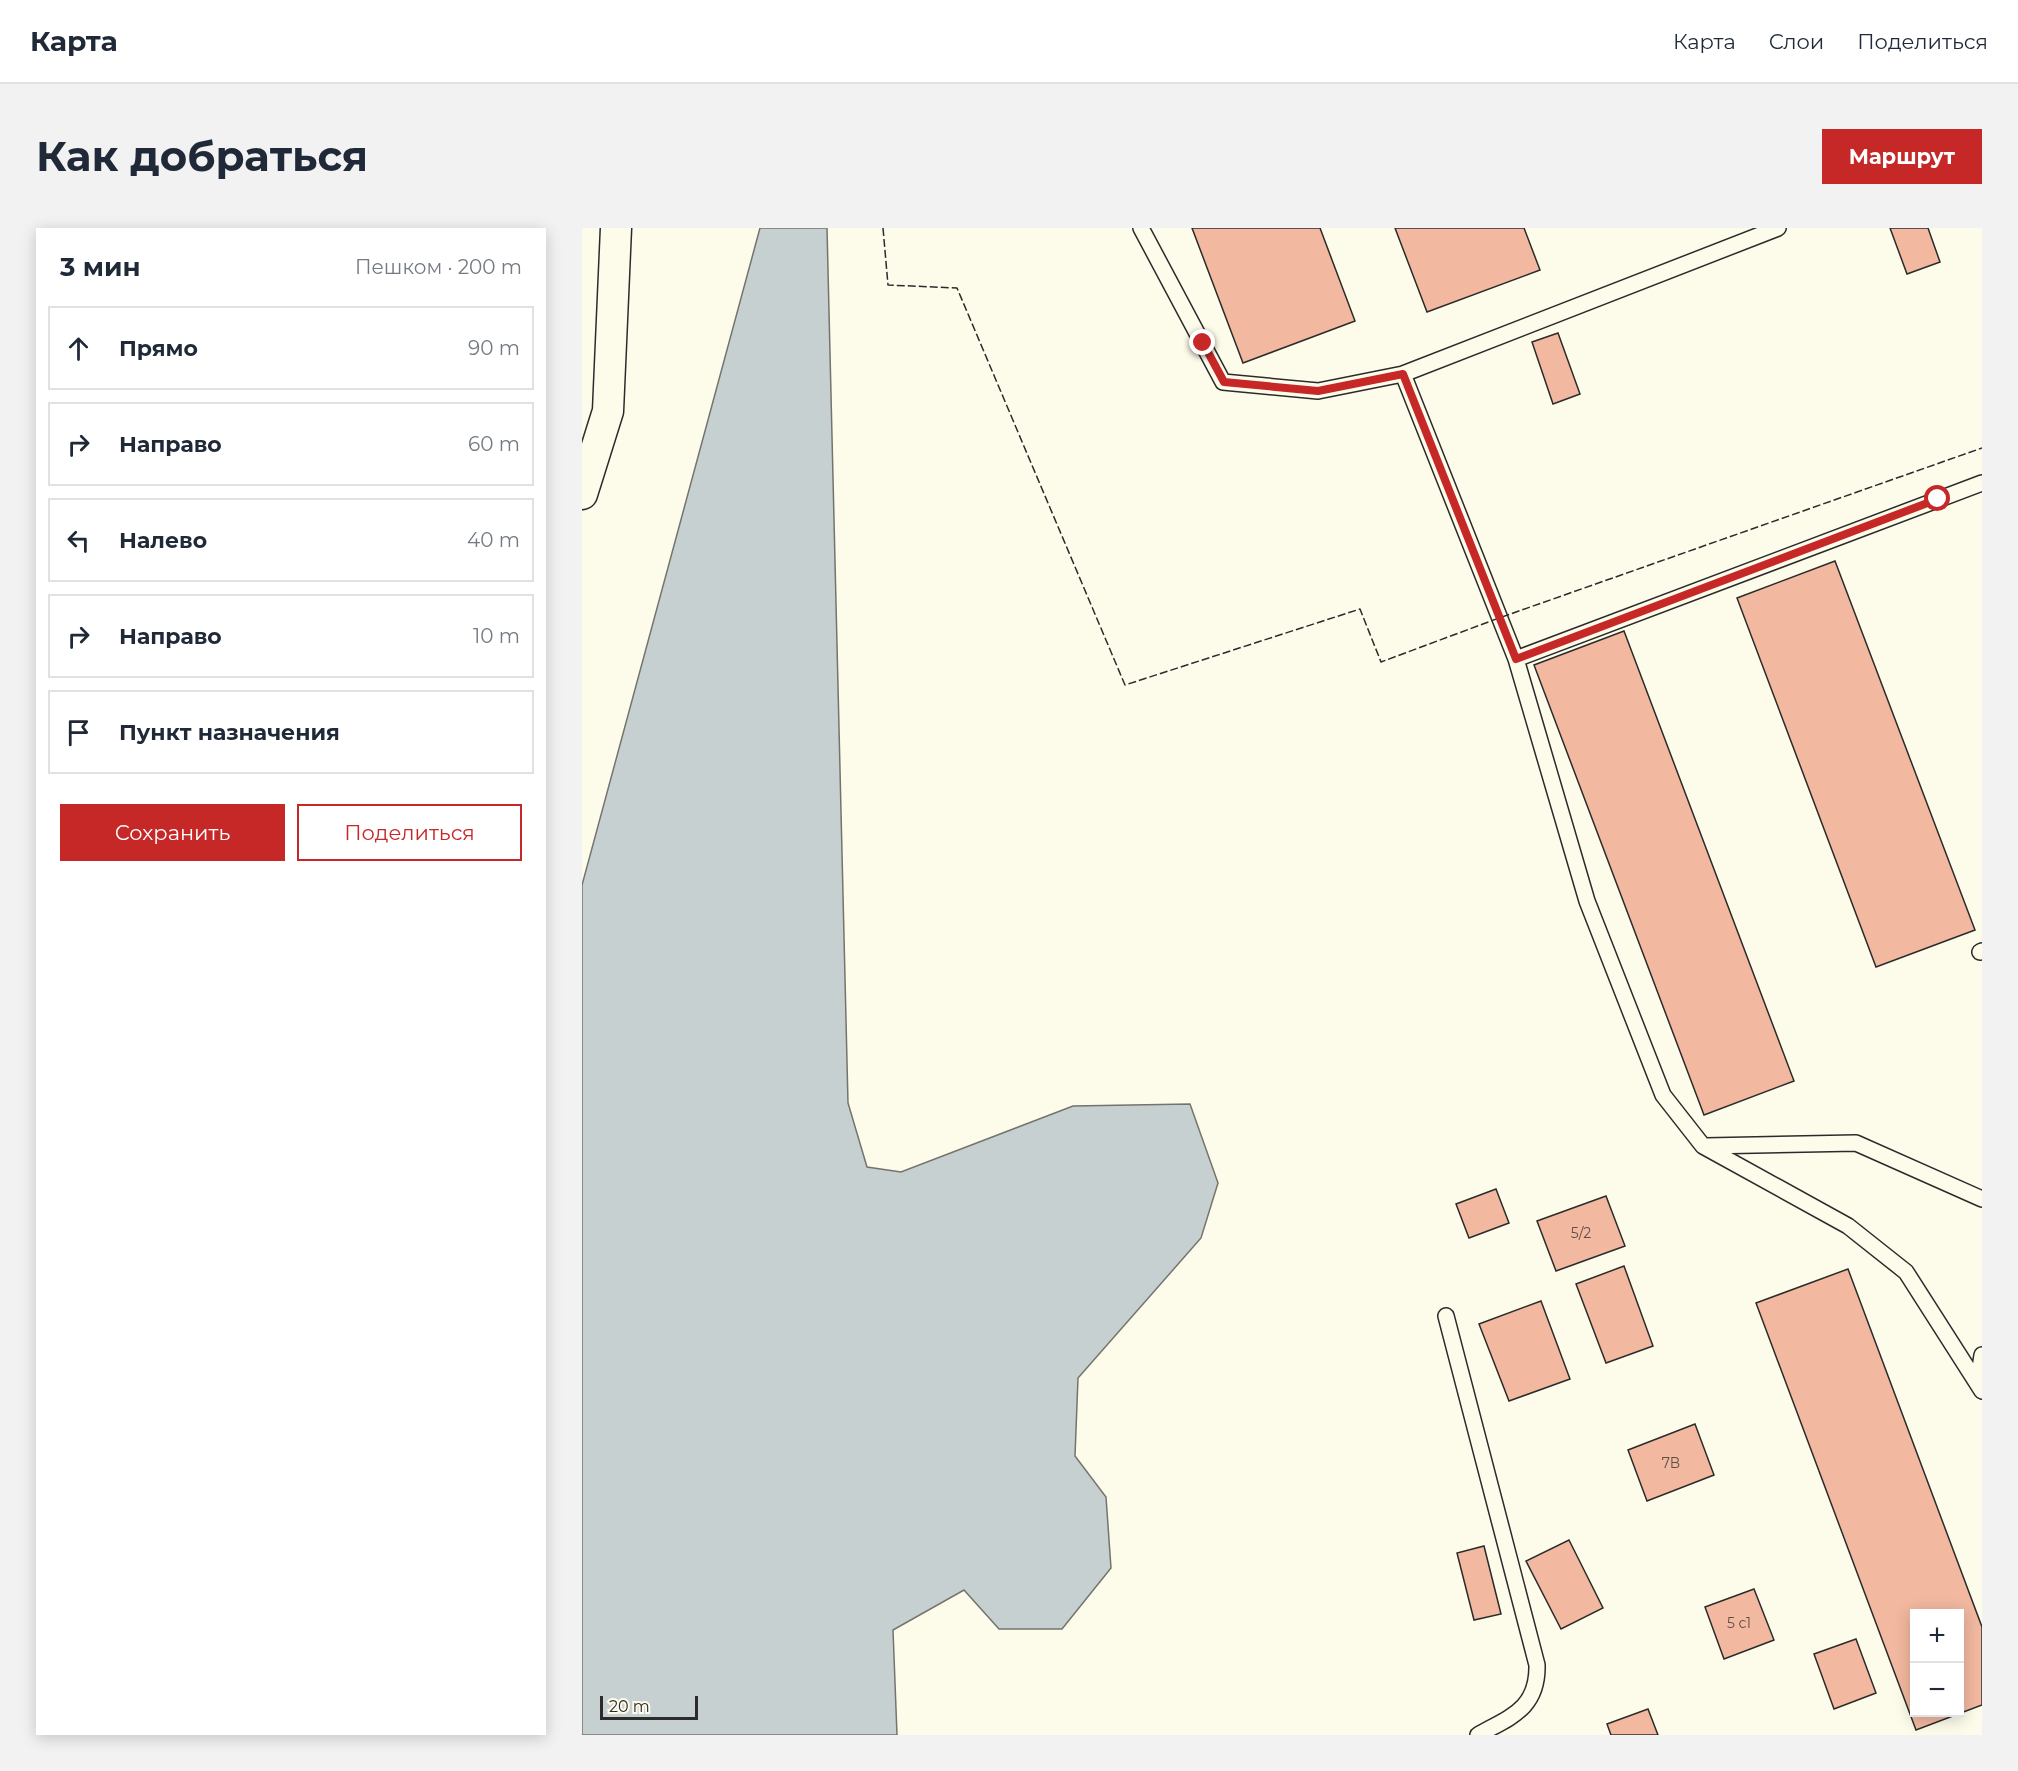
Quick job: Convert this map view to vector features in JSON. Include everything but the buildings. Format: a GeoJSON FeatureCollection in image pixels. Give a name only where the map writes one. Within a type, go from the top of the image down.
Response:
{"type":"FeatureCollection","features":[{"type":"Feature","properties":{"kind":"street"},"geometry":{"type":"LineString","coordinates":[[582,494],[608,411],[616,228]]}},
{"type":"Feature","properties":{"kind":"lane"},"geometry":{"type":"LineString","coordinates":[[1141,228],[1224,382],[1318,391],[1403,374],[1778,228]]}},
{"type":"Feature","properties":{"kind":"lane"},"geometry":{"type":"LineString","coordinates":[[1403,374],[1516,659],[1587,901],[1663,1095],[1703,1146],[1848,1226],[1906,1272],[1980,1387]]}},
{"type":"Feature","properties":{"kind":"lane"},"geometry":{"type":"LineString","coordinates":[[1516,659],[1982,483]]}},
{"type":"Feature","properties":{"kind":"lane"},"geometry":{"type":"LineString","coordinates":[[1703,1146],[1856,1143],[1982,1199]]}},
{"type":"Feature","properties":{"kind":"lane"},"geometry":{"type":"LineString","coordinates":[[1446,1316],[1537,1665],[1534,1689],[1525,1706],[1478,1735]]}},
{"type":"Feature","properties":{"kind":"lane"},"geometry":{"type":"LineString","coordinates":[[1980,1387],[1982,1355]]}},
{"type":"Feature","properties":{"kind":"shaded area"},"geometry":{"type":"Polygon","coordinates":[[[760,228],[827,228],[848,1103],[867,1167],[901,1172],[1073,1106],[1190,1104],[1218,1183],[1201,1238],[1078,1378],[1075,1456],[1106,1497],[1111,1568],[1062,1629],[999,1629],[964,1590],[893,1630],[897,1735],[582,1735],[582,885],[760,228]]]}},
{"type":"Feature","properties":{"kind":"fence"},"geometry":{"type":"LineString","coordinates":[[883,228],[888,285],[957,288],[1125,685],[1360,609],[1381,662],[1499,618],[1982,448]]}},
{"type":"Feature","properties":{"kind":"route"},"geometry":{"type":"LineString","coordinates":[[1203,343],[1224,382],[1318,391],[1403,374],[1516,659],[1938,499]]}}]}
